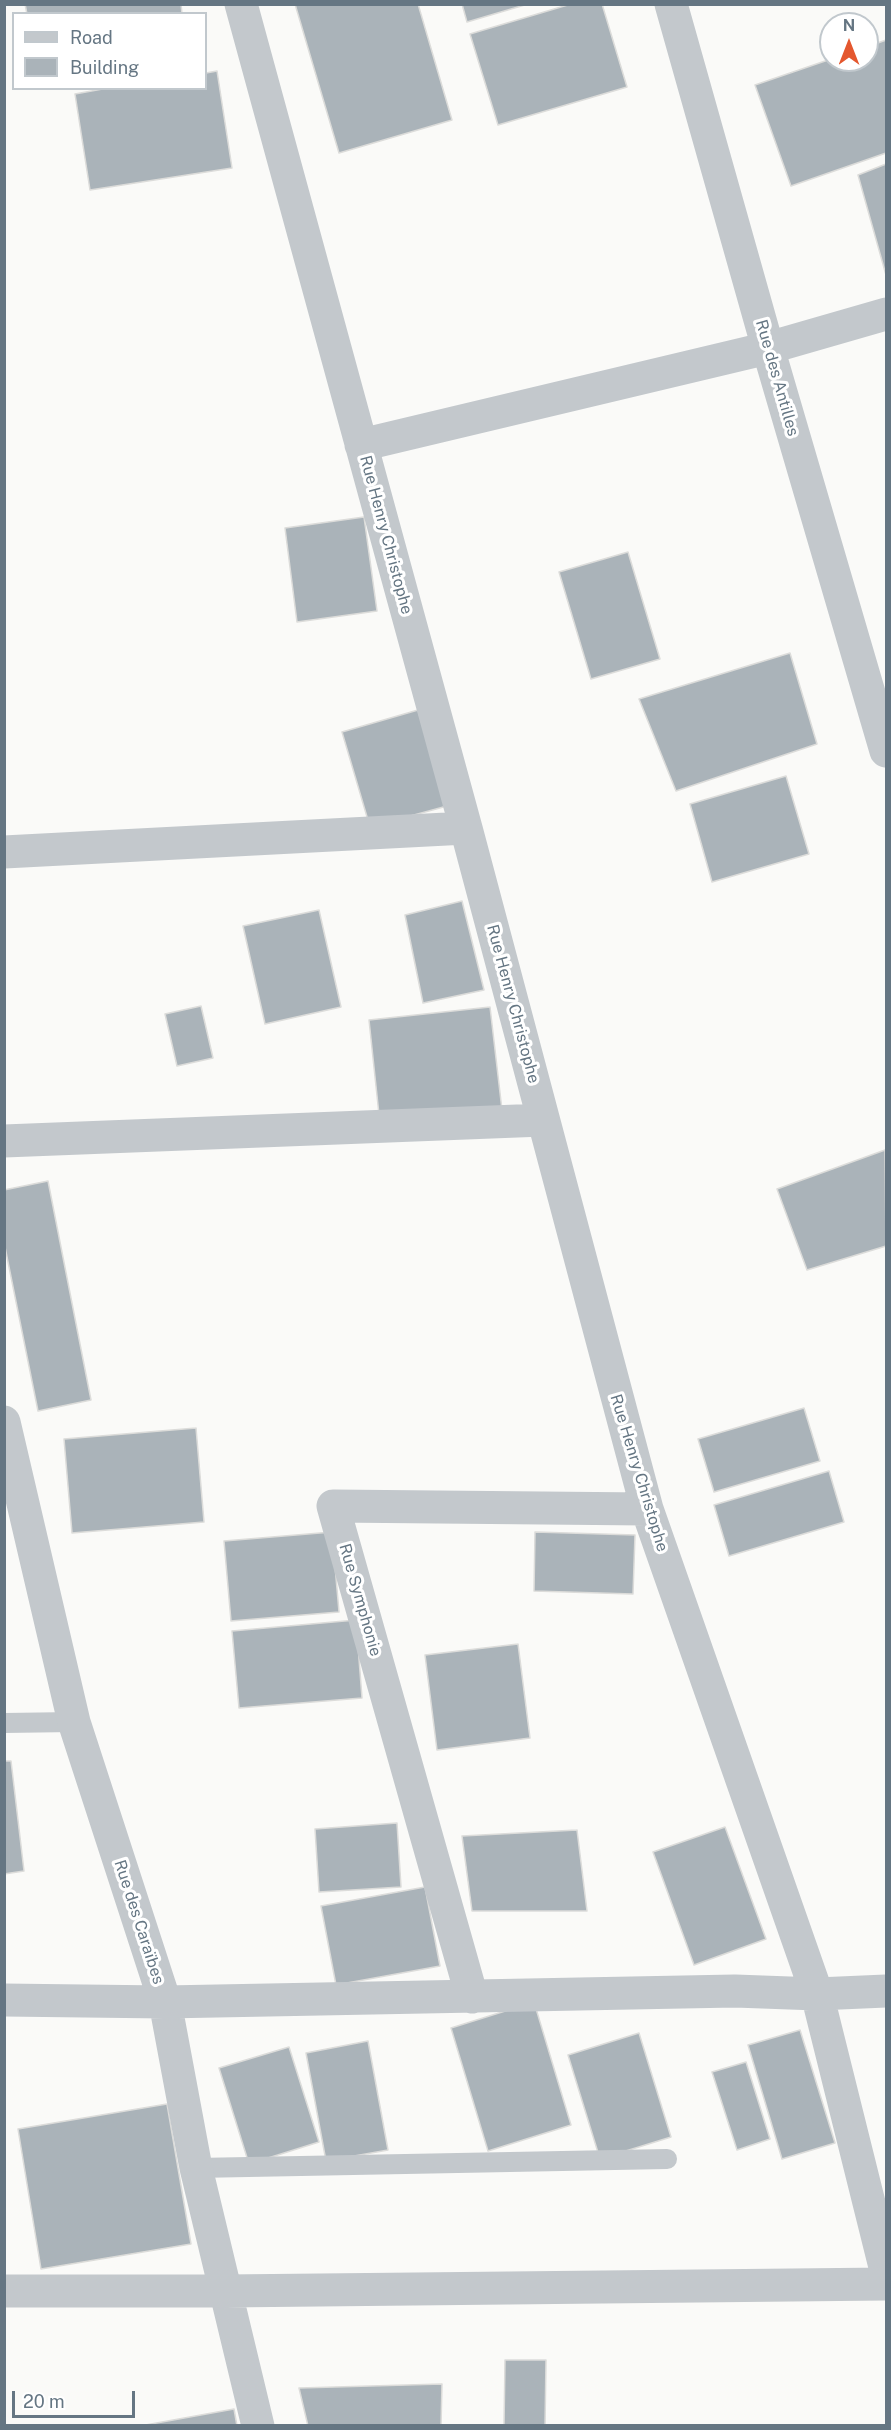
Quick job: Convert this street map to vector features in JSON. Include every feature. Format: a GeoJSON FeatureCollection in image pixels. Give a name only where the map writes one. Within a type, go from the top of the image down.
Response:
{"type":"FeatureCollection","features":[{"type":"Feature","properties":{"kind":"street","name":"Rue Henry Christophe"},"geometry":{"type":"LineString","coordinates":[[241,4],[466,828],[647,1509],[817,1994],[886,2271]]}},
{"type":"Feature","properties":{"kind":"street","name":"Rue des Antilles"},"geometry":{"type":"LineString","coordinates":[[671,4],[768,348],[886,751]]}},
{"type":"Feature","properties":{"kind":"street"},"geometry":{"type":"LineString","coordinates":[[361,445],[768,348],[886,314]]}},
{"type":"Feature","properties":{"kind":"street"},"geometry":{"type":"LineString","coordinates":[[4,852],[466,828]]}},
{"type":"Feature","properties":{"kind":"street"},"geometry":{"type":"LineString","coordinates":[[4,1141],[543,1120]]}},
{"type":"Feature","properties":{"kind":"street","name":"Rue des Caraïbes"},"geometry":{"type":"LineString","coordinates":[[4,1422],[74,1722],[165,2002],[196,2168],[258,2426]]}},
{"type":"Feature","properties":{"kind":"street","name":"Rue Symphonie"},"geometry":{"type":"LineString","coordinates":[[472,1997],[333,1506],[647,1509]]}},
{"type":"Feature","properties":{"kind":"street"},"geometry":{"type":"LineString","coordinates":[[4,2000],[165,2002],[735,1991],[817,1994],[886,1991]]}},
{"type":"Feature","properties":{"kind":"street"},"geometry":{"type":"LineString","coordinates":[[4,2291],[886,2284]]}},
{"type":"Feature","properties":{"kind":"lane"},"geometry":{"type":"LineString","coordinates":[[4,1723],[74,1722]]}},
{"type":"Feature","properties":{"kind":"lane"},"geometry":{"type":"LineString","coordinates":[[196,2168],[667,2159]]}},
{"type":"Feature","properties":{"kind":"building"},"geometry":{"type":"Polygon","coordinates":[[[25,4],[181,4],[182,12],[27,12],[25,4]]]}},
{"type":"Feature","properties":{"kind":"building"},"geometry":{"type":"Polygon","coordinates":[[[295,4],[418,4],[452,120],[339,153],[295,4]]]}},
{"type":"Feature","properties":{"kind":"building"},"geometry":{"type":"Polygon","coordinates":[[[462,4],[528,4],[467,22],[462,4]]]}},
{"type":"Feature","properties":{"kind":"building"},"geometry":{"type":"Polygon","coordinates":[[[571,4],[602,4],[627,87],[498,125],[470,34],[571,4]]]}},
{"type":"Feature","properties":{"kind":"building"},"geometry":{"type":"Polygon","coordinates":[[[886,40],[886,153],[791,186],[755,85],[819,63],[819,72],[879,72],[879,43],[886,40]]]}},
{"type":"Feature","properties":{"kind":"building"},"geometry":{"type":"Polygon","coordinates":[[[217,71],[232,168],[90,190],[75,94],[97,90],[207,90],[207,73],[217,71]]]}},
{"type":"Feature","properties":{"kind":"building"},"geometry":{"type":"Polygon","coordinates":[[[886,164],[886,275],[858,175],[886,164]]]}},
{"type":"Feature","properties":{"kind":"building"},"geometry":{"type":"Polygon","coordinates":[[[364,517],[377,611],[297,622],[285,528],[364,517]]]}},
{"type":"Feature","properties":{"kind":"building"},"geometry":{"type":"Polygon","coordinates":[[[628,552],[660,659],[591,679],[559,572],[628,552]]]}},
{"type":"Feature","properties":{"kind":"building"},"geometry":{"type":"Polygon","coordinates":[[[790,653],[817,744],[676,791],[639,699],[790,653]]]}},
{"type":"Feature","properties":{"kind":"building"},"geometry":{"type":"Polygon","coordinates":[[[418,710],[447,806],[370,827],[342,732],[418,710]]]}},
{"type":"Feature","properties":{"kind":"building"},"geometry":{"type":"Polygon","coordinates":[[[786,776],[809,854],[712,882],[690,804],[786,776]]]}},
{"type":"Feature","properties":{"kind":"building"},"geometry":{"type":"Polygon","coordinates":[[[462,901],[484,990],[423,1003],[405,915],[462,901]]]}},
{"type":"Feature","properties":{"kind":"building"},"geometry":{"type":"Polygon","coordinates":[[[319,910],[341,1007],[265,1024],[243,926],[319,910]]]}},
{"type":"Feature","properties":{"kind":"building"},"geometry":{"type":"Polygon","coordinates":[[[201,1006],[213,1058],[177,1066],[165,1014],[201,1006]]]}},
{"type":"Feature","properties":{"kind":"building"},"geometry":{"type":"Polygon","coordinates":[[[490,1007],[502,1110],[380,1124],[369,1020],[490,1007]]]}},
{"type":"Feature","properties":{"kind":"building"},"geometry":{"type":"Polygon","coordinates":[[[885,1150],[886,1246],[807,1270],[777,1189],[885,1150]]]}},
{"type":"Feature","properties":{"kind":"building"},"geometry":{"type":"Polygon","coordinates":[[[48,1181],[91,1400],[38,1411],[4,1242],[4,1190],[48,1181]]]}},
{"type":"Feature","properties":{"kind":"building"},"geometry":{"type":"Polygon","coordinates":[[[804,1408],[820,1461],[714,1492],[698,1439],[804,1408]]]}},
{"type":"Feature","properties":{"kind":"building"},"geometry":{"type":"Polygon","coordinates":[[[196,1428],[204,1522],[72,1533],[64,1439],[196,1428]]]}},
{"type":"Feature","properties":{"kind":"building"},"geometry":{"type":"Polygon","coordinates":[[[829,1471],[844,1522],[729,1556],[714,1505],[829,1471]]]}},
{"type":"Feature","properties":{"kind":"building"},"geometry":{"type":"Polygon","coordinates":[[[332,1532],[339,1612],[231,1621],[224,1541],[332,1532]]]}},
{"type":"Feature","properties":{"kind":"building"},"geometry":{"type":"Polygon","coordinates":[[[535,1532],[635,1535],[633,1594],[534,1591],[535,1532]]]}},
{"type":"Feature","properties":{"kind":"building"},"geometry":{"type":"Polygon","coordinates":[[[356,1620],[362,1698],[239,1708],[232,1631],[356,1620]]]}},
{"type":"Feature","properties":{"kind":"building"},"geometry":{"type":"Polygon","coordinates":[[[518,1644],[530,1738],[437,1750],[425,1655],[518,1644]]]}},
{"type":"Feature","properties":{"kind":"building"},"geometry":{"type":"Polygon","coordinates":[[[4,1761],[11,1761],[24,1871],[4,1874],[4,1761]]]}},
{"type":"Feature","properties":{"kind":"building"},"geometry":{"type":"Polygon","coordinates":[[[397,1823],[401,1887],[319,1892],[315,1829],[397,1823]]]}},
{"type":"Feature","properties":{"kind":"building"},"geometry":{"type":"Polygon","coordinates":[[[725,1827],[766,1939],[694,1965],[653,1852],[725,1827]]]}},
{"type":"Feature","properties":{"kind":"building"},"geometry":{"type":"Polygon","coordinates":[[[577,1830],[587,1911],[472,1911],[462,1836],[577,1830]]]}},
{"type":"Feature","properties":{"kind":"building"},"geometry":{"type":"Polygon","coordinates":[[[425,1887],[440,1966],[336,1985],[321,1906],[425,1887]]]}},
{"type":"Feature","properties":{"kind":"building"},"geometry":{"type":"Polygon","coordinates":[[[534,2002],[571,2125],[488,2151],[451,2028],[534,2002]]]}},
{"type":"Feature","properties":{"kind":"building"},"geometry":{"type":"Polygon","coordinates":[[[800,2030],[835,2143],[782,2159],[748,2045],[800,2030]]]}},
{"type":"Feature","properties":{"kind":"building"},"geometry":{"type":"Polygon","coordinates":[[[639,2033],[671,2137],[600,2159],[568,2055],[639,2033]]]}},
{"type":"Feature","properties":{"kind":"building"},"geometry":{"type":"Polygon","coordinates":[[[368,2041],[388,2150],[326,2161],[306,2053],[368,2041]]]}},
{"type":"Feature","properties":{"kind":"building"},"geometry":{"type":"Polygon","coordinates":[[[289,2047],[319,2142],[249,2164],[219,2068],[289,2047]]]}},
{"type":"Feature","properties":{"kind":"building"},"geometry":{"type":"Polygon","coordinates":[[[746,2062],[770,2139],[737,2150],[712,2072],[746,2062]]]}},
{"type":"Feature","properties":{"kind":"building"},"geometry":{"type":"Polygon","coordinates":[[[167,2104],[191,2244],[41,2269],[18,2129],[167,2104]]]}},
{"type":"Feature","properties":{"kind":"building"},"geometry":{"type":"Polygon","coordinates":[[[505,2360],[546,2360],[545,2426],[504,2426],[505,2360]]]}},
{"type":"Feature","properties":{"kind":"building"},"geometry":{"type":"Polygon","coordinates":[[[442,2384],[441,2426],[308,2426],[299,2388],[442,2384]]]}},
{"type":"Feature","properties":{"kind":"building"},"geometry":{"type":"Polygon","coordinates":[[[234,2409],[237,2426],[140,2426],[234,2409]]]}}]}
